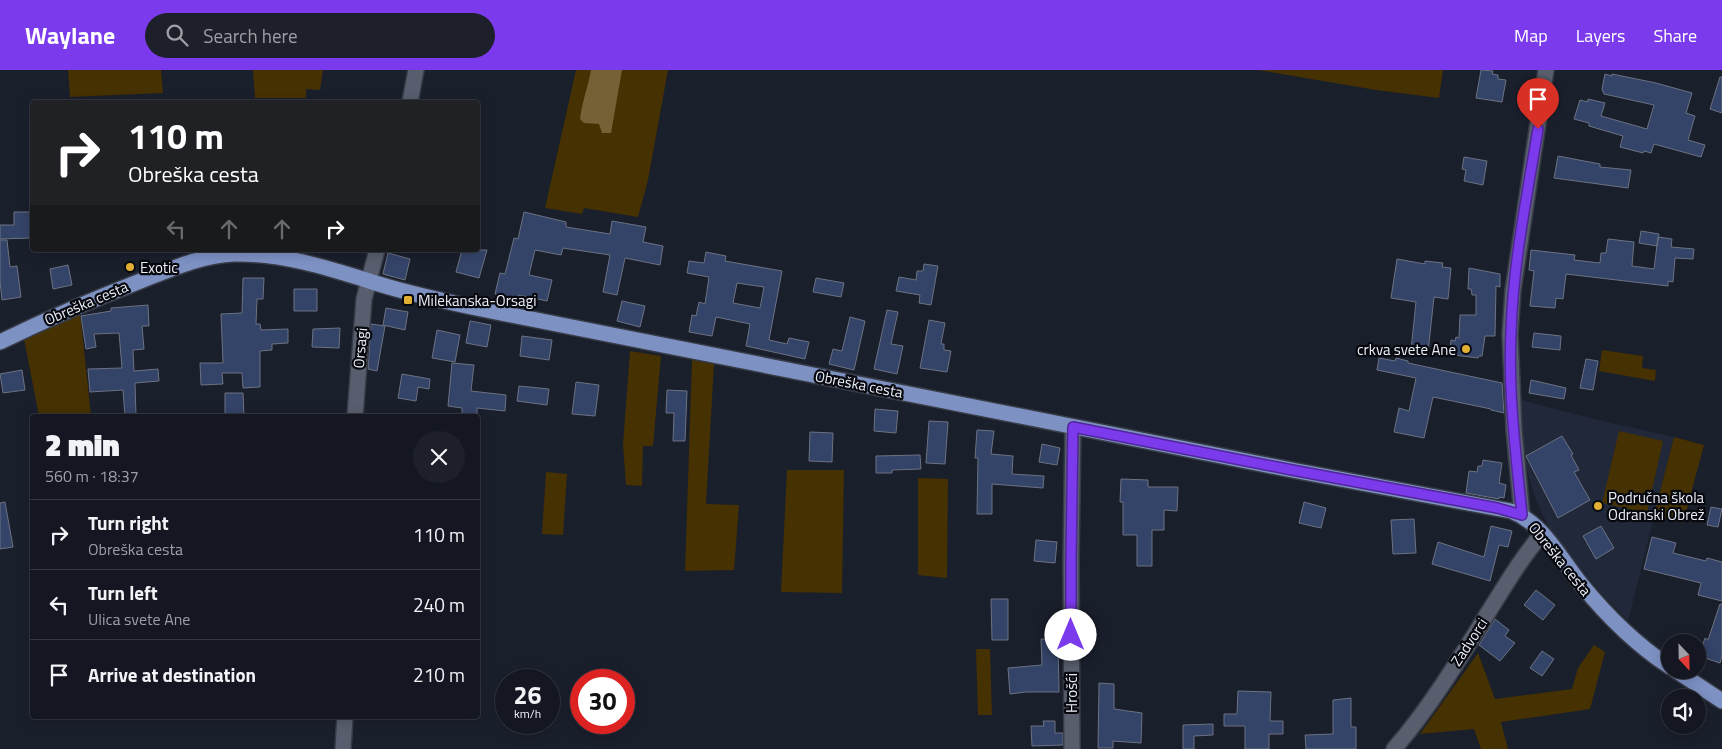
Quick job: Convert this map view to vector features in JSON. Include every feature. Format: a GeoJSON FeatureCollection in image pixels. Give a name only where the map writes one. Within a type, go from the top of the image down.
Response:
{"type":"FeatureCollection","features":[{"type":"Feature","properties":{"kind":"main road","name":"Obreška cesta"},"geometry":{"type":"LineString","coordinates":[[0,342],[42,321],[182,265],[232,254],[304,262],[423,296],[481,309],[1301,472],[1497,508],[1522,515],[1542,534],[1581,584],[1620,628],[1635,642],[1661,661]]}},
{"type":"Feature","properties":{"kind":"main road"},"geometry":{"type":"LineString","coordinates":[[1689,679],[1722,701]]}},
{"type":"Feature","properties":{"kind":"street"},"geometry":{"type":"LineString","coordinates":[[410,100],[416,70]]}},
{"type":"Feature","properties":{"kind":"street"},"geometry":{"type":"LineString","coordinates":[[1522,515],[1514,420],[1510,334],[1513,290],[1546,70]]}},
{"type":"Feature","properties":{"kind":"street","name":"Orsagi"},"geometry":{"type":"LineString","coordinates":[[355,414],[364,299],[376,252]]}},
{"type":"Feature","properties":{"kind":"street","name":"Hrošći"},"geometry":{"type":"LineString","coordinates":[[1072,749],[1071,560],[1073,427]]}},
{"type":"Feature","properties":{"kind":"street","name":"Zadvorci"},"geometry":{"type":"LineString","coordinates":[[1394,749],[1463,654],[1525,554],[1542,534]]}},
{"type":"Feature","properties":{"kind":"street"},"geometry":{"type":"LineString","coordinates":[[343,749],[345,719]]}},
{"type":"Feature","properties":{"kind":"shaded area"},"geometry":{"type":"Polygon","coordinates":[[[68,70],[161,70],[163,93],[70,97],[68,70]]]}},
{"type":"Feature","properties":{"kind":"shaded area"},"geometry":{"type":"Polygon","coordinates":[[[253,70],[323,70],[320,90],[306,89],[306,98],[255,98],[253,70]]]}},
{"type":"Feature","properties":{"kind":"shaded area"},"geometry":{"type":"Polygon","coordinates":[[[576,70],[668,70],[648,180],[638,217],[584,208],[582,214],[545,208],[576,70]]]}},
{"type":"Feature","properties":{"kind":"shaded area"},"geometry":{"type":"Polygon","coordinates":[[[591,70],[622,70],[611,133],[602,133],[599,124],[584,123],[580,119],[591,70]]]}},
{"type":"Feature","properties":{"kind":"shaded area"},"geometry":{"type":"Polygon","coordinates":[[[1258,70],[1443,70],[1439,98],[1376,90],[1258,70]]]}},
{"type":"Feature","properties":{"kind":"shaded area"},"geometry":{"type":"Polygon","coordinates":[[[80,313],[91,414],[39,414],[24,339],[80,313]]]}},
{"type":"Feature","properties":{"kind":"shaded area"},"geometry":{"type":"Polygon","coordinates":[[[1602,350],[1643,356],[1642,368],[1656,370],[1655,381],[1599,371],[1602,350]]]}},
{"type":"Feature","properties":{"kind":"shaded area"},"geometry":{"type":"Polygon","coordinates":[[[630,351],[661,356],[653,446],[643,446],[642,486],[626,485],[623,445],[630,351]]]}},
{"type":"Feature","properties":{"kind":"shaded area"},"geometry":{"type":"Polygon","coordinates":[[[692,360],[714,364],[706,504],[739,505],[734,570],[685,571],[692,360]]]}},
{"type":"Feature","properties":{"kind":"shaded area","name":"Područna škola Odranski Obrež"},"geometry":{"type":"Polygon","coordinates":[[[1521,400],[1674,437],[1628,621],[1581,569],[1544,517],[1535,498],[1527,470],[1523,442],[1521,400]]]}},
{"type":"Feature","properties":{"kind":"shaded area"},"geometry":{"type":"Polygon","coordinates":[[[1619,431],[1663,441],[1647,513],[1602,503],[1619,431]]]}},
{"type":"Feature","properties":{"kind":"shaded area"},"geometry":{"type":"Polygon","coordinates":[[[1674,437],[1704,445],[1683,523],[1654,515],[1674,437]]]}},
{"type":"Feature","properties":{"kind":"shaded area"},"geometry":{"type":"Polygon","coordinates":[[[787,470],[844,470],[842,593],[781,592],[787,470]]]}},
{"type":"Feature","properties":{"kind":"shaded area"},"geometry":{"type":"Polygon","coordinates":[[[546,472],[567,474],[563,535],[542,534],[546,472]]]}},
{"type":"Feature","properties":{"kind":"shaded area"},"geometry":{"type":"Polygon","coordinates":[[[918,478],[948,479],[947,578],[918,575],[918,478]]]}},
{"type":"Feature","properties":{"kind":"shaded area"},"geometry":{"type":"Polygon","coordinates":[[[1594,645],[1605,652],[1590,709],[1501,722],[1508,749],[1481,749],[1474,729],[1420,734],[1478,653],[1495,699],[1572,689],[1578,668],[1594,645]]]}},
{"type":"Feature","properties":{"kind":"shaded area"},"geometry":{"type":"Polygon","coordinates":[[[976,649],[990,649],[992,715],[978,715],[976,649]]]}},
{"type":"Feature","properties":{"kind":"building"},"geometry":{"type":"Polygon","coordinates":[[[1481,70],[1493,71],[1492,74],[1498,75],[1498,79],[1506,80],[1502,102],[1476,98],[1481,70]]]}},
{"type":"Feature","properties":{"kind":"building"},"geometry":{"type":"Polygon","coordinates":[[[1605,74],[1656,83],[1692,93],[1686,113],[1695,116],[1688,140],[1705,145],[1701,157],[1654,144],[1651,153],[1644,151],[1643,153],[1620,147],[1623,136],[1589,126],[1589,123],[1574,119],[1580,100],[1588,102],[1588,99],[1605,103],[1601,116],[1647,129],[1654,105],[1604,94],[1602,89],[1605,74]]]}},
{"type":"Feature","properties":{"kind":"building"},"geometry":{"type":"Polygon","coordinates":[[[1720,77],[1722,77],[1722,113],[1710,109],[1720,77]]]}},
{"type":"Feature","properties":{"kind":"building"},"geometry":{"type":"Polygon","coordinates":[[[1558,156],[1600,164],[1600,167],[1631,170],[1628,188],[1554,178],[1558,156]]]}},
{"type":"Feature","properties":{"kind":"building"},"geometry":{"type":"Polygon","coordinates":[[[1464,157],[1487,161],[1483,185],[1464,181],[1466,170],[1462,169],[1464,157]]]}},
{"type":"Feature","properties":{"kind":"building"},"geometry":{"type":"Polygon","coordinates":[[[14,212],[30,212],[30,238],[0,239],[0,225],[14,225],[14,212]]]}},
{"type":"Feature","properties":{"kind":"building"},"geometry":{"type":"Polygon","coordinates":[[[524,212],[566,222],[566,227],[610,234],[612,221],[646,227],[643,242],[663,246],[660,265],[625,258],[617,295],[603,292],[610,255],[563,248],[561,255],[535,250],[529,275],[552,280],[547,301],[519,295],[518,299],[495,294],[500,273],[505,274],[514,238],[518,239],[524,212]]]}},
{"type":"Feature","properties":{"kind":"building"},"geometry":{"type":"Polygon","coordinates":[[[1641,231],[1659,234],[1657,246],[1639,243],[1641,231]]]}},
{"type":"Feature","properties":{"kind":"building"},"geometry":{"type":"Polygon","coordinates":[[[1658,237],[1672,239],[1671,247],[1694,249],[1693,259],[1675,258],[1673,282],[1668,281],[1668,286],[1566,274],[1563,299],[1556,298],[1555,308],[1530,306],[1534,271],[1529,270],[1531,250],[1575,255],[1574,260],[1600,263],[1601,253],[1606,253],[1608,239],[1634,242],[1632,266],[1654,269],[1658,237]]]}},
{"type":"Feature","properties":{"kind":"building"},"geometry":{"type":"Polygon","coordinates":[[[0,240],[7,240],[10,267],[17,266],[21,297],[2,300],[0,240]]]}},
{"type":"Feature","properties":{"kind":"building"},"geometry":{"type":"Polygon","coordinates":[[[487,250],[479,278],[456,272],[461,252],[487,250]]]}},
{"type":"Feature","properties":{"kind":"building"},"geometry":{"type":"Polygon","coordinates":[[[706,252],[726,256],[725,261],[782,271],[769,340],[787,344],[789,338],[809,342],[805,359],[746,346],[750,324],[716,317],[712,336],[689,332],[692,315],[696,316],[699,302],[705,304],[709,277],[687,273],[689,261],[704,263],[706,252]],[[737,283],[733,303],[760,308],[764,287],[737,283]]]}},
{"type":"Feature","properties":{"kind":"building"},"geometry":{"type":"Polygon","coordinates":[[[388,253],[410,259],[405,280],[383,274],[388,253]]]}},
{"type":"Feature","properties":{"kind":"building"},"geometry":{"type":"Polygon","coordinates":[[[1397,259],[1425,264],[1425,261],[1443,263],[1442,267],[1451,268],[1448,299],[1434,297],[1428,352],[1411,350],[1416,302],[1391,298],[1397,259]]]}},
{"type":"Feature","properties":{"kind":"building"},"geometry":{"type":"Polygon","coordinates":[[[924,264],[938,266],[931,305],[919,303],[920,295],[896,291],[899,277],[916,280],[917,271],[923,271],[924,264]]]}},
{"type":"Feature","properties":{"kind":"building"},"geometry":{"type":"Polygon","coordinates":[[[68,265],[72,285],[53,289],[50,269],[68,265]]]}},
{"type":"Feature","properties":{"kind":"building"},"geometry":{"type":"Polygon","coordinates":[[[1469,268],[1500,274],[1500,287],[1496,286],[1495,336],[1485,336],[1482,356],[1478,358],[1454,355],[1454,351],[1450,351],[1451,340],[1455,341],[1456,337],[1459,338],[1460,315],[1476,315],[1476,295],[1472,295],[1471,289],[1468,289],[1469,268]]]}},
{"type":"Feature","properties":{"kind":"building"},"geometry":{"type":"Polygon","coordinates":[[[243,278],[264,278],[263,299],[257,299],[256,324],[260,324],[261,330],[288,329],[288,343],[272,344],[272,350],[260,351],[260,387],[243,388],[242,373],[222,373],[223,384],[201,385],[200,363],[223,363],[221,314],[242,313],[243,278]]]}},
{"type":"Feature","properties":{"kind":"building"},"geometry":{"type":"Polygon","coordinates":[[[816,278],[844,283],[841,297],[813,292],[816,278]]]}},
{"type":"Feature","properties":{"kind":"building"},"geometry":{"type":"Polygon","coordinates":[[[294,289],[317,289],[317,311],[294,311],[294,289]]]}},
{"type":"Feature","properties":{"kind":"building"},"geometry":{"type":"Polygon","coordinates":[[[622,301],[645,306],[640,327],[617,321],[622,301]]]}},
{"type":"Feature","properties":{"kind":"building"},"geometry":{"type":"Polygon","coordinates":[[[148,305],[149,326],[142,326],[144,349],[133,350],[134,371],[158,369],[159,381],[135,383],[136,414],[125,414],[123,390],[90,392],[88,369],[122,368],[119,333],[94,334],[96,347],[86,349],[81,316],[111,311],[111,308],[148,305]]]}},
{"type":"Feature","properties":{"kind":"building"},"geometry":{"type":"Polygon","coordinates":[[[386,308],[408,312],[405,330],[383,325],[386,308]]]}},
{"type":"Feature","properties":{"kind":"building"},"geometry":{"type":"Polygon","coordinates":[[[887,310],[898,312],[891,344],[903,346],[897,374],[874,369],[887,310]]]}},
{"type":"Feature","properties":{"kind":"building"},"geometry":{"type":"Polygon","coordinates":[[[850,317],[865,321],[854,370],[829,364],[833,349],[842,351],[850,317]]]}},
{"type":"Feature","properties":{"kind":"building"},"geometry":{"type":"Polygon","coordinates":[[[929,320],[945,323],[941,344],[944,344],[944,350],[951,351],[947,372],[920,368],[929,320]]]}},
{"type":"Feature","properties":{"kind":"building"},"geometry":{"type":"Polygon","coordinates":[[[470,321],[491,325],[487,347],[466,343],[470,321]]]}},
{"type":"Feature","properties":{"kind":"building"},"geometry":{"type":"Polygon","coordinates":[[[371,324],[385,326],[377,371],[368,369],[371,324]]]}},
{"type":"Feature","properties":{"kind":"building"},"geometry":{"type":"Polygon","coordinates":[[[340,328],[339,348],[312,347],[313,329],[340,328]]]}},
{"type":"Feature","properties":{"kind":"building"},"geometry":{"type":"Polygon","coordinates":[[[437,330],[460,335],[455,362],[432,358],[437,330]]]}},
{"type":"Feature","properties":{"kind":"building"},"geometry":{"type":"Polygon","coordinates":[[[1534,333],[1561,336],[1560,350],[1532,347],[1534,333]]]}},
{"type":"Feature","properties":{"kind":"building"},"geometry":{"type":"Polygon","coordinates":[[[522,336],[552,340],[549,360],[520,356],[522,336]]]}},
{"type":"Feature","properties":{"kind":"building"},"geometry":{"type":"Polygon","coordinates":[[[1379,358],[1395,361],[1396,358],[1408,361],[1408,363],[1502,383],[1504,413],[1433,397],[1424,438],[1394,432],[1399,408],[1409,411],[1416,378],[1377,370],[1379,358]]]}},
{"type":"Feature","properties":{"kind":"building"},"geometry":{"type":"Polygon","coordinates":[[[1586,359],[1598,361],[1593,390],[1580,388],[1586,359]]]}},
{"type":"Feature","properties":{"kind":"building"},"geometry":{"type":"Polygon","coordinates":[[[452,363],[474,365],[471,391],[506,395],[505,411],[477,408],[477,414],[462,414],[462,408],[448,406],[452,363]]]}},
{"type":"Feature","properties":{"kind":"building"},"geometry":{"type":"Polygon","coordinates":[[[22,370],[25,390],[3,393],[0,374],[22,370]]]}},
{"type":"Feature","properties":{"kind":"building"},"geometry":{"type":"Polygon","coordinates":[[[402,374],[430,379],[429,389],[418,387],[416,401],[398,398],[402,374]]]}},
{"type":"Feature","properties":{"kind":"building"},"geometry":{"type":"Polygon","coordinates":[[[1531,380],[1566,388],[1564,399],[1529,393],[1531,380]]]}},
{"type":"Feature","properties":{"kind":"building"},"geometry":{"type":"Polygon","coordinates":[[[576,382],[599,385],[595,416],[572,414],[576,382]]]}},
{"type":"Feature","properties":{"kind":"building"},"geometry":{"type":"Polygon","coordinates":[[[519,386],[549,389],[547,405],[517,401],[519,386]]]}},
{"type":"Feature","properties":{"kind":"building"},"geometry":{"type":"Polygon","coordinates":[[[667,390],[687,391],[685,441],[673,441],[674,413],[666,413],[667,390]]]}},
{"type":"Feature","properties":{"kind":"building"},"geometry":{"type":"Polygon","coordinates":[[[225,393],[243,393],[244,414],[225,414],[225,393]]]}},
{"type":"Feature","properties":{"kind":"building"},"geometry":{"type":"Polygon","coordinates":[[[875,409],[898,411],[896,433],[874,431],[875,409]]]}},
{"type":"Feature","properties":{"kind":"building"},"geometry":{"type":"Polygon","coordinates":[[[929,421],[948,422],[945,464],[926,463],[929,421]]]}},
{"type":"Feature","properties":{"kind":"building"},"geometry":{"type":"Polygon","coordinates":[[[977,430],[994,431],[991,454],[1013,456],[1012,474],[1044,476],[1043,488],[992,484],[992,514],[977,514],[978,458],[975,458],[977,430]]]}},
{"type":"Feature","properties":{"kind":"building"},"geometry":{"type":"Polygon","coordinates":[[[810,432],[833,433],[832,462],[809,461],[810,432]]]}},
{"type":"Feature","properties":{"kind":"building"},"geometry":{"type":"Polygon","coordinates":[[[1562,436],[1573,454],[1571,455],[1579,470],[1574,472],[1590,500],[1558,518],[1526,456],[1562,436]]]}},
{"type":"Feature","properties":{"kind":"building"},"geometry":{"type":"Polygon","coordinates":[[[1042,444],[1060,448],[1057,465],[1039,462],[1042,444]]]}},
{"type":"Feature","properties":{"kind":"building"},"geometry":{"type":"Polygon","coordinates":[[[920,455],[921,469],[892,470],[892,473],[876,473],[876,456],[920,455]]]}},
{"type":"Feature","properties":{"kind":"building"},"geometry":{"type":"Polygon","coordinates":[[[1483,460],[1502,463],[1499,483],[1506,485],[1504,498],[1499,497],[1499,499],[1466,493],[1469,471],[1477,472],[1478,466],[1482,466],[1483,460]]]}},
{"type":"Feature","properties":{"kind":"building"},"geometry":{"type":"Polygon","coordinates":[[[1121,479],[1148,480],[1148,487],[1178,487],[1177,511],[1164,510],[1164,530],[1152,530],[1152,566],[1137,566],[1137,535],[1123,535],[1123,502],[1120,502],[1121,479]]]}},
{"type":"Feature","properties":{"kind":"building"},"geometry":{"type":"Polygon","coordinates":[[[5,502],[13,547],[0,549],[0,503],[5,502]]]}},
{"type":"Feature","properties":{"kind":"building"},"geometry":{"type":"Polygon","coordinates":[[[1304,502],[1326,508],[1321,528],[1299,523],[1304,502]]]}},
{"type":"Feature","properties":{"kind":"building"},"geometry":{"type":"Polygon","coordinates":[[[1711,507],[1722,509],[1718,527],[1707,525],[1711,507]]]}},
{"type":"Feature","properties":{"kind":"building"},"geometry":{"type":"Polygon","coordinates":[[[1414,519],[1416,553],[1393,554],[1391,520],[1414,519]]]}},
{"type":"Feature","properties":{"kind":"building"},"geometry":{"type":"Polygon","coordinates":[[[1491,526],[1512,531],[1508,547],[1499,545],[1490,581],[1432,564],[1438,542],[1484,557],[1491,526]]]}},
{"type":"Feature","properties":{"kind":"building"},"geometry":{"type":"Polygon","coordinates":[[[1601,526],[1614,548],[1596,559],[1583,536],[1601,526]]]}},
{"type":"Feature","properties":{"kind":"building"},"geometry":{"type":"Polygon","coordinates":[[[1652,537],[1676,543],[1673,553],[1706,561],[1707,558],[1722,562],[1722,601],[1698,595],[1701,583],[1644,569],[1652,537]]]}},
{"type":"Feature","properties":{"kind":"building"},"geometry":{"type":"Polygon","coordinates":[[[1036,540],[1057,542],[1055,563],[1034,561],[1036,540]]]}},
{"type":"Feature","properties":{"kind":"building"},"geometry":{"type":"Polygon","coordinates":[[[1536,590],[1555,605],[1543,620],[1524,605],[1536,590]]]}},
{"type":"Feature","properties":{"kind":"building"},"geometry":{"type":"Polygon","coordinates":[[[991,599],[1008,599],[1008,640],[992,640],[991,599]]]}},
{"type":"Feature","properties":{"kind":"building"},"geometry":{"type":"Polygon","coordinates":[[[1720,604],[1722,604],[1722,656],[1720,663],[1706,658],[1706,639],[1708,640],[1720,604]]]}},
{"type":"Feature","properties":{"kind":"building"},"geometry":{"type":"Polygon","coordinates":[[[1495,619],[1509,630],[1505,636],[1515,643],[1500,661],[1479,645],[1495,619]]]}},
{"type":"Feature","properties":{"kind":"building"},"geometry":{"type":"Polygon","coordinates":[[[1041,639],[1058,639],[1059,692],[1010,694],[1008,668],[1042,665],[1041,639]]]}},
{"type":"Feature","properties":{"kind":"building"},"geometry":{"type":"Polygon","coordinates":[[[1542,651],[1554,659],[1542,676],[1530,668],[1542,651]]]}},
{"type":"Feature","properties":{"kind":"building"},"geometry":{"type":"Polygon","coordinates":[[[1099,683],[1114,684],[1114,709],[1142,713],[1141,743],[1113,741],[1113,748],[1098,748],[1099,683]]]}},
{"type":"Feature","properties":{"kind":"building"},"geometry":{"type":"Polygon","coordinates":[[[1238,691],[1271,692],[1270,721],[1283,721],[1283,734],[1269,734],[1269,749],[1245,749],[1245,726],[1224,726],[1224,714],[1237,714],[1238,691]]]}},
{"type":"Feature","properties":{"kind":"building"},"geometry":{"type":"Polygon","coordinates":[[[1351,698],[1351,727],[1356,727],[1356,749],[1306,749],[1305,735],[1333,734],[1333,700],[1351,698]]]}},
{"type":"Feature","properties":{"kind":"building"},"geometry":{"type":"Polygon","coordinates":[[[1043,721],[1055,721],[1055,733],[1063,733],[1063,745],[1032,746],[1031,726],[1044,726],[1043,721]]]}},
{"type":"Feature","properties":{"kind":"building"},"geometry":{"type":"Polygon","coordinates":[[[1213,724],[1213,735],[1194,736],[1194,749],[1183,749],[1183,725],[1213,724]]]}},
{"type":"Feature","properties":{"kind":"place","name":"Exotic"},"geometry":{"type":"Point","coordinates":[130,267]}},
{"type":"Feature","properties":{"kind":"place","name":"Milekanska-Orsagi"},"geometry":{"type":"Point","coordinates":[408,300]}},
{"type":"Feature","properties":{"kind":"place","name":"crkva svete Ane"},"geometry":{"type":"Point","coordinates":[1466,349]}},
{"type":"Feature","properties":{"kind":"place","name":"Područna škola Odranski Obrež"},"geometry":{"type":"Point","coordinates":[1598,506]}},
{"type":"Feature","properties":{"kind":"route"},"geometry":{"type":"LineString","coordinates":[[1071,635],[1073,427],[1497,508],[1522,515],[1514,430],[1510,334],[1513,290],[1538,129]]}}]}
